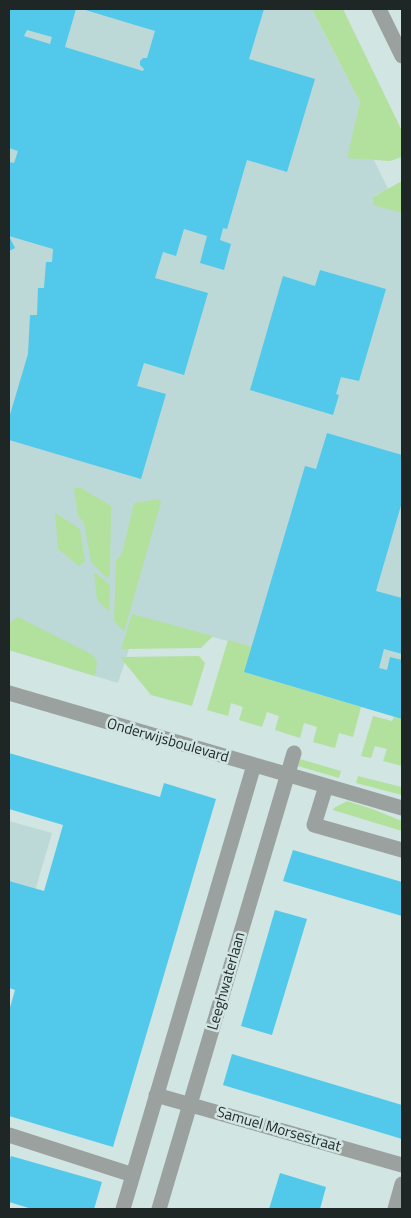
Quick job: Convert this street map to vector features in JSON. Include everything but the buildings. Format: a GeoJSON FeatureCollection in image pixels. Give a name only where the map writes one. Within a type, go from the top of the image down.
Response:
{"type":"FeatureCollection","features":[{"type":"Feature","properties":{"kind":"street"},"geometry":{"type":"LineString","coordinates":[[379,9],[402,56]]}},
{"type":"Feature","properties":{"kind":"street","name":"Onderwijsboulevard"},"geometry":{"type":"LineString","coordinates":[[9,693],[402,808]]}},
{"type":"Feature","properties":{"kind":"street","name":"Leeghwaterlaan"},"geometry":{"type":"LineString","coordinates":[[159,1209],[294,752]]}},
{"type":"Feature","properties":{"kind":"street"},"geometry":{"type":"LineString","coordinates":[[122,1209],[254,765]]}},
{"type":"Feature","properties":{"kind":"street"},"geometry":{"type":"LineString","coordinates":[[326,786],[314,825],[402,850]]}},
{"type":"Feature","properties":{"kind":"street","name":"Samuel Morsestraat"},"geometry":{"type":"LineString","coordinates":[[156,1095],[402,1165]]}},
{"type":"Feature","properties":{"kind":"street"},"geometry":{"type":"LineString","coordinates":[[9,1134],[133,1175]]}},
{"type":"Feature","properties":{"kind":"street"},"geometry":{"type":"LineString","coordinates":[[395,1209],[402,1184]]}},
{"type":"Feature","properties":{"kind":"shaded area"},"geometry":{"type":"Polygon","coordinates":[[[9,9],[312,9],[360,102],[348,157],[374,160],[388,189],[374,196],[402,201],[402,719],[244,672],[251,647],[139,618],[118,683],[9,650],[9,9]]]}},
{"type":"Feature","properties":{"kind":"shaded area"},"geometry":{"type":"Polygon","coordinates":[[[9,821],[52,833],[9,980],[9,821]]]}},
{"type":"Feature","properties":{"kind":"green space"},"geometry":{"type":"Polygon","coordinates":[[[312,9],[343,9],[402,131],[402,157],[390,161],[347,158],[360,102],[312,9]]]}},
{"type":"Feature","properties":{"kind":"green space"},"geometry":{"type":"Polygon","coordinates":[[[402,181],[402,213],[373,205],[373,197],[402,181]]]}},
{"type":"Feature","properties":{"kind":"green space"},"geometry":{"type":"Polygon","coordinates":[[[74,488],[81,488],[111,506],[110,576],[106,577],[91,562],[84,522],[78,516],[74,488]]]}},
{"type":"Feature","properties":{"kind":"green space"},"geometry":{"type":"Polygon","coordinates":[[[159,499],[161,502],[124,632],[114,621],[116,560],[122,554],[134,503],[159,499]]]}},
{"type":"Feature","properties":{"kind":"green space"},"geometry":{"type":"Polygon","coordinates":[[[57,514],[80,529],[85,561],[79,566],[58,549],[55,515],[57,514]]]}},
{"type":"Feature","properties":{"kind":"green space"},"geometry":{"type":"Polygon","coordinates":[[[96,573],[110,585],[109,612],[97,599],[94,574],[96,573]]]}},
{"type":"Feature","properties":{"kind":"green space"},"geometry":{"type":"Polygon","coordinates":[[[132,614],[213,636],[201,648],[121,649],[132,614]]]}},
{"type":"Feature","properties":{"kind":"green space"},"geometry":{"type":"Polygon","coordinates":[[[18,617],[93,655],[97,663],[95,676],[9,650],[9,623],[18,617]]]}},
{"type":"Feature","properties":{"kind":"green space"},"geometry":{"type":"Polygon","coordinates":[[[228,640],[252,647],[244,672],[361,707],[353,737],[339,733],[335,748],[313,742],[317,727],[304,723],[300,738],[275,730],[279,716],[267,712],[262,727],[239,720],[243,707],[231,703],[228,716],[207,710],[228,640]]]}},
{"type":"Feature","properties":{"kind":"green space"},"geometry":{"type":"Polygon","coordinates":[[[199,656],[205,663],[192,706],[151,695],[120,657],[199,656]]]}},
{"type":"Feature","properties":{"kind":"green space"},"geometry":{"type":"Polygon","coordinates":[[[373,716],[392,721],[394,717],[402,719],[402,766],[383,761],[387,749],[375,746],[371,758],[361,756],[373,716]]]}},
{"type":"Feature","properties":{"kind":"green space"},"geometry":{"type":"Polygon","coordinates":[[[300,759],[341,771],[339,778],[298,766],[300,759]]]}},
{"type":"Feature","properties":{"kind":"green space"},"geometry":{"type":"Polygon","coordinates":[[[358,776],[402,787],[402,795],[356,783],[358,776]]]}},
{"type":"Feature","properties":{"kind":"green space"},"geometry":{"type":"Polygon","coordinates":[[[347,801],[402,821],[402,831],[333,810],[347,801]]]}}]}
